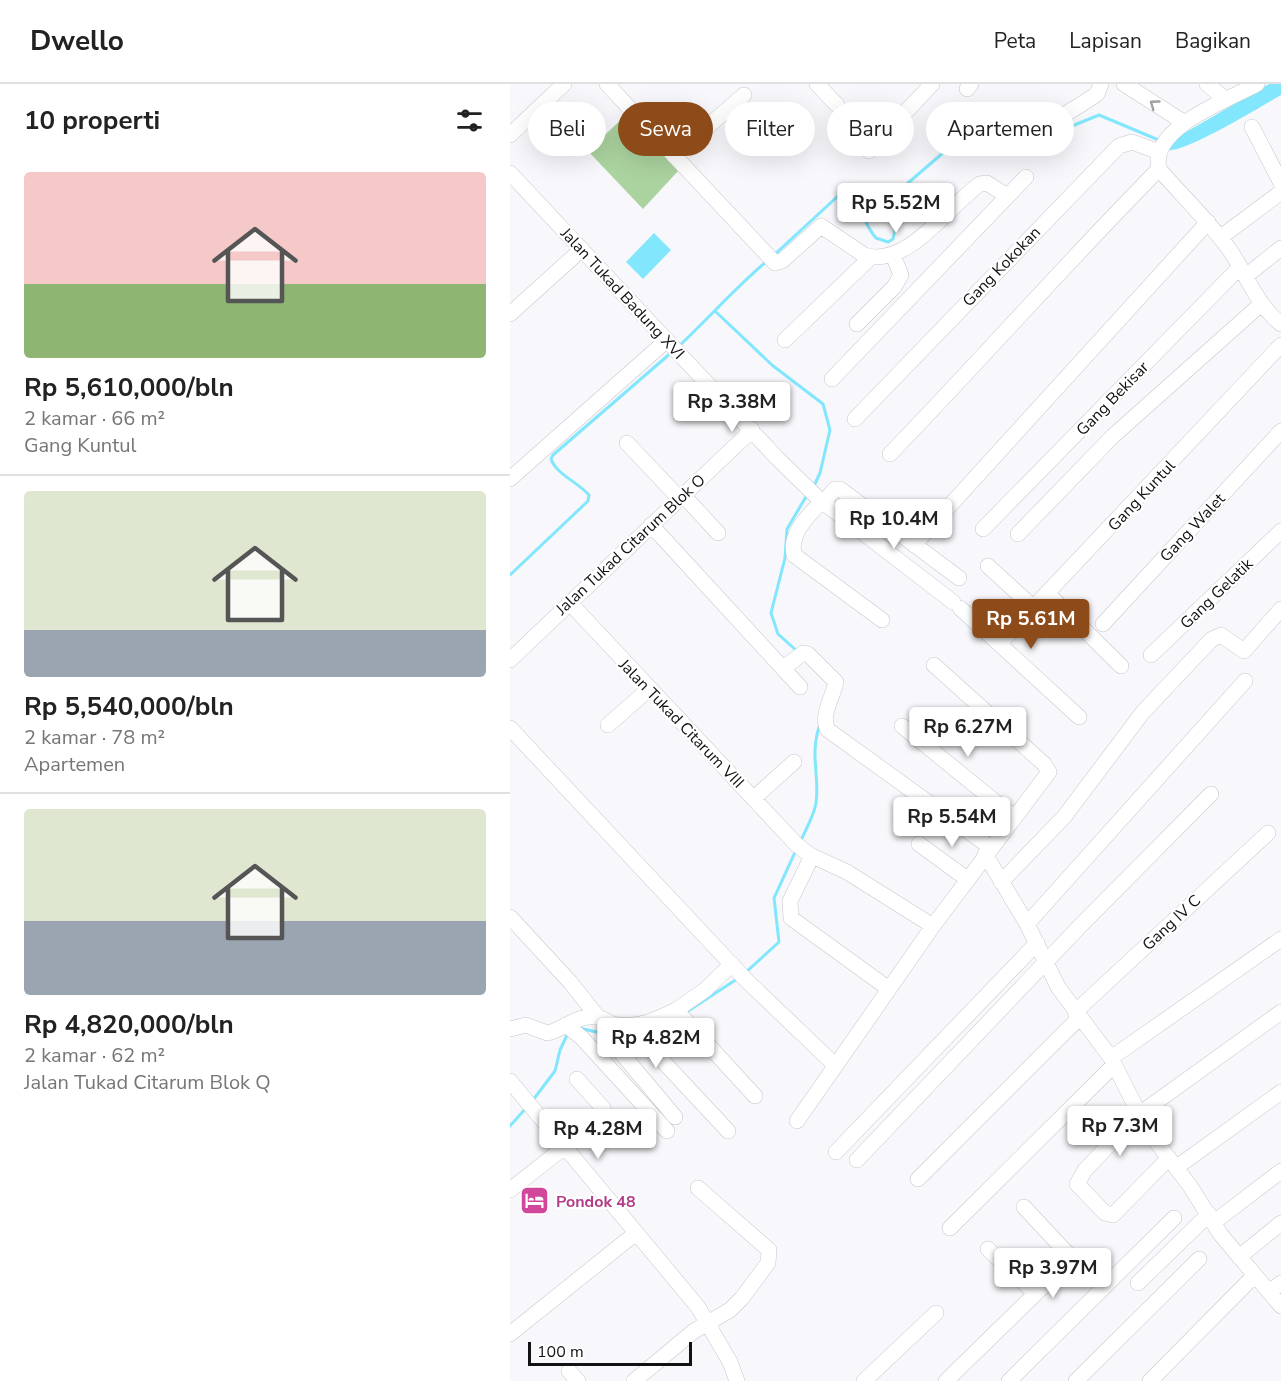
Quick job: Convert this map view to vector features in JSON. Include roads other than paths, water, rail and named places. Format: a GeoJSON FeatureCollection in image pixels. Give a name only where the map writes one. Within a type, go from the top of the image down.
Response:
{"type":"FeatureCollection","features":[{"type":"Feature","properties":{"kind":"street"},"geometry":{"type":"LineString","coordinates":[[510,135],[564,84]]}},
{"type":"Feature","properties":{"kind":"street"},"geometry":{"type":"LineString","coordinates":[[607,84],[624,102]]}},
{"type":"Feature","properties":{"kind":"street"},"geometry":{"type":"LineString","coordinates":[[817,84],[834,102]]}},
{"type":"Feature","properties":{"kind":"street"},"geometry":{"type":"LineString","coordinates":[[914,103],[932,84]]}},
{"type":"Feature","properties":{"kind":"street"},"geometry":{"type":"LineString","coordinates":[[1074,107],[1097,94],[1101,84]]}},
{"type":"Feature","properties":{"kind":"street"},"geometry":{"type":"LineString","coordinates":[[1124,84],[1185,123]]}},
{"type":"Feature","properties":{"kind":"street"},"geometry":{"type":"LineString","coordinates":[[1207,84],[1226,100]]}},
{"type":"Feature","properties":{"kind":"street"},"geometry":{"type":"LineString","coordinates":[[890,454],[1037,300],[1072,257],[1159,169],[1163,145],[1185,123],[1257,84]]}},
{"type":"Feature","properties":{"kind":"street"},"geometry":{"type":"LineString","coordinates":[[713,123],[744,96]]}},
{"type":"Feature","properties":{"kind":"street"},"geometry":{"type":"LineString","coordinates":[[1252,127],[1281,183]]}},
{"type":"Feature","properties":{"kind":"street","name":"Gang Kokokan"},"geometry":{"type":"LineString","coordinates":[[855,419],[1119,146],[1132,142],[1163,145]]}},
{"type":"Feature","properties":{"kind":"street"},"geometry":{"type":"LineString","coordinates":[[674,156],[775,263],[782,261],[821,226],[850,247],[871,257],[893,255],[935,225],[980,184],[987,183],[1007,196]]}},
{"type":"Feature","properties":{"kind":"street"},"geometry":{"type":"LineString","coordinates":[[1159,169],[1221,237],[1260,305],[1281,324]]}},
{"type":"Feature","properties":{"kind":"street","name":"Jalan Tukad Badung XVI"},"geometry":{"type":"LineString","coordinates":[[510,173],[803,483],[957,605],[1078,717]]}},
{"type":"Feature","properties":{"kind":"street"},"geometry":{"type":"LineString","coordinates":[[832,380],[1026,177]]}},
{"type":"Feature","properties":{"kind":"street"},"geometry":{"type":"LineString","coordinates":[[1221,237],[1281,192]]}},
{"type":"Feature","properties":{"kind":"street"},"geometry":{"type":"LineString","coordinates":[[914,545],[1208,222]]}},
{"type":"Feature","properties":{"kind":"street","name":"Gang Bekisar"},"geometry":{"type":"LineString","coordinates":[[983,529],[1243,272],[1281,248]]}},
{"type":"Feature","properties":{"kind":"street"},"geometry":{"type":"LineString","coordinates":[[510,314],[582,249]]}},
{"type":"Feature","properties":{"kind":"street"},"geometry":{"type":"LineString","coordinates":[[857,324],[894,287],[901,275],[893,255]]}},
{"type":"Feature","properties":{"kind":"street"},"geometry":{"type":"LineString","coordinates":[[785,340],[871,257]]}},
{"type":"Feature","properties":{"kind":"street"},"geometry":{"type":"LineString","coordinates":[[1018,534],[1113,436],[1260,305]]}},
{"type":"Feature","properties":{"kind":"street"},"geometry":{"type":"LineString","coordinates":[[510,479],[670,342]]}},
{"type":"Feature","properties":{"kind":"street","name":"Gang Kuntul"},"geometry":{"type":"LineString","coordinates":[[999,644],[1281,345]]}},
{"type":"Feature","properties":{"kind":"street","name":"Jalan Tukad Citarum Blok O"},"geometry":{"type":"LineString","coordinates":[[510,660],[568,602],[752,430]]}},
{"type":"Feature","properties":{"kind":"street","name":"Gang Walet"},"geometry":{"type":"LineString","coordinates":[[1103,624],[1281,431]]}},
{"type":"Feature","properties":{"kind":"street"},"geometry":{"type":"LineString","coordinates":[[627,443],[718,533]]}},
{"type":"Feature","properties":{"kind":"street"},"geometry":{"type":"LineString","coordinates":[[882,620],[794,555],[794,541],[801,525],[823,499],[835,489],[840,489],[959,578]]}},
{"type":"Feature","properties":{"kind":"street"},"geometry":{"type":"LineString","coordinates":[[651,525],[793,660],[836,682],[826,711],[825,724],[828,730],[988,851],[1046,964],[1077,1015],[1112,1062],[1138,1115],[1254,1276],[1275,1287],[1281,1306]]}},
{"type":"Feature","properties":{"kind":"street","name":"Gang Gelatik"},"geometry":{"type":"LineString","coordinates":[[1151,656],[1281,531]]}},
{"type":"Feature","properties":{"kind":"street"},"geometry":{"type":"LineString","coordinates":[[988,567],[1034,609]]}},
{"type":"Feature","properties":{"kind":"street"},"geometry":{"type":"LineString","coordinates":[[1048,594],[1121,666]]}},
{"type":"Feature","properties":{"kind":"street","name":"Jalan Tukad Citarum VIII"},"geometry":{"type":"LineString","coordinates":[[568,602],[796,844],[811,856],[847,872],[933,926]]}},
{"type":"Feature","properties":{"kind":"street"},"geometry":{"type":"LineString","coordinates":[[1002,882],[1064,817],[1143,712],[1212,639],[1221,635],[1244,651],[1281,609]]}},
{"type":"Feature","properties":{"kind":"street"},"geometry":{"type":"LineString","coordinates":[[793,660],[800,687]]}},
{"type":"Feature","properties":{"kind":"street"},"geometry":{"type":"LineString","coordinates":[[797,1121],[967,879],[1047,777],[1048,769],[934,665]]}},
{"type":"Feature","properties":{"kind":"street"},"geometry":{"type":"LineString","coordinates":[[1027,924],[1245,681]]}},
{"type":"Feature","properties":{"kind":"street"},"geometry":{"type":"LineString","coordinates":[[608,725],[649,689]]}},
{"type":"Feature","properties":{"kind":"street"},"geometry":{"type":"LineString","coordinates":[[902,726],[1014,817]]}},
{"type":"Feature","properties":{"kind":"street"},"geometry":{"type":"LineString","coordinates":[[510,728],[747,981],[835,1065]]}},
{"type":"Feature","properties":{"kind":"street"},"geometry":{"type":"LineString","coordinates":[[754,798],[794,762]]}},
{"type":"Feature","properties":{"kind":"street"},"geometry":{"type":"LineString","coordinates":[[857,1160],[1082,924],[1211,794]]}},
{"type":"Feature","properties":{"kind":"street","name":"Gang IV C"},"geometry":{"type":"LineString","coordinates":[[918,1179],[1077,1015],[1268,833]]}},
{"type":"Feature","properties":{"kind":"street"},"geometry":{"type":"LineString","coordinates":[[919,844],[967,879]]}},
{"type":"Feature","properties":{"kind":"street"},"geometry":{"type":"LineString","coordinates":[[811,856],[790,901],[791,918],[889,989]]}},
{"type":"Feature","properties":{"kind":"street"},"geometry":{"type":"LineString","coordinates":[[510,916],[605,1021],[612,1042],[675,1117]]}},
{"type":"Feature","properties":{"kind":"street"},"geometry":{"type":"LineString","coordinates":[[950,1228],[1112,1062],[1281,939]]}},
{"type":"Feature","properties":{"kind":"street"},"geometry":{"type":"LineString","coordinates":[[836,1152],[1037,943]]}},
{"type":"Feature","properties":{"kind":"street"},"geometry":{"type":"LineString","coordinates":[[633,1030],[677,1011],[734,967]]}},
{"type":"Feature","properties":{"kind":"street"},"geometry":{"type":"LineString","coordinates":[[677,1011],[755,1096]]}},
{"type":"Feature","properties":{"kind":"street"},"geometry":{"type":"LineString","coordinates":[[1281,1012],[1138,1115],[1085,1170],[1077,1184],[1105,1213],[1113,1215],[1173,1162],[1281,1092]]}},
{"type":"Feature","properties":{"kind":"street"},"geometry":{"type":"LineString","coordinates":[[510,1029],[526,1025],[547,1033],[570,1028],[579,1019],[605,1021],[633,1030],[728,1131]]}},
{"type":"Feature","properties":{"kind":"street"},"geometry":{"type":"LineString","coordinates":[[570,1028],[667,1131]]}},
{"type":"Feature","properties":{"kind":"street"},"geometry":{"type":"LineString","coordinates":[[510,1190],[566,1148],[605,1114],[603,1108],[577,1079]]}},
{"type":"Feature","properties":{"kind":"street"},"geometry":{"type":"LineString","coordinates":[[510,1081],[708,1321],[737,1381]]}},
{"type":"Feature","properties":{"kind":"street"},"geometry":{"type":"LineString","coordinates":[[1138,1283],[1211,1218],[1281,1171]]}},
{"type":"Feature","properties":{"kind":"street"},"geometry":{"type":"LineString","coordinates":[[634,1381],[708,1321],[730,1310],[760,1277],[770,1253],[698,1188]]}},
{"type":"Feature","properties":{"kind":"street"},"geometry":{"type":"LineString","coordinates":[[946,1381],[1068,1262],[1069,1256],[1024,1207]]}},
{"type":"Feature","properties":{"kind":"street"},"geometry":{"type":"LineString","coordinates":[[1008,1381],[1174,1218]]}},
{"type":"Feature","properties":{"kind":"street"},"geometry":{"type":"LineString","coordinates":[[1239,1257],[1281,1223]]}},
{"type":"Feature","properties":{"kind":"street"},"geometry":{"type":"LineString","coordinates":[[510,1334],[636,1233]]}},
{"type":"Feature","properties":{"kind":"street"},"geometry":{"type":"LineString","coordinates":[[988,1249],[1035,1293]]}},
{"type":"Feature","properties":{"kind":"street"},"geometry":{"type":"LineString","coordinates":[[1076,1381],[1199,1259]]}},
{"type":"Feature","properties":{"kind":"street"},"geometry":{"type":"LineString","coordinates":[[1150,1381],[1254,1276]]}},
{"type":"Feature","properties":{"kind":"street"},"geometry":{"type":"LineString","coordinates":[[864,1381],[936,1313]]}},
{"type":"Feature","properties":{"kind":"water"},"geometry":{"type":"Polygon","coordinates":[[[1269,84],[1281,84],[1281,95],[1189,145],[1167,150],[1181,135],[1269,84]]]}},
{"type":"Feature","properties":{"kind":"water"},"geometry":{"type":"Polygon","coordinates":[[[654,233],[671,250],[643,279],[626,262],[654,233]]]}},
{"type":"Feature","properties":{"kind":"waterway"},"geometry":{"type":"LineString","coordinates":[[774,255],[838,196],[846,197],[857,205],[876,238],[888,242],[893,239],[902,195],[908,183],[951,146],[1028,144],[1099,115],[1161,141]]}},
{"type":"Feature","properties":{"kind":"waterway"},"geometry":{"type":"LineString","coordinates":[[679,346],[767,261]]}},
{"type":"Feature","properties":{"kind":"waterway"},"geometry":{"type":"LineString","coordinates":[[715,311],[772,365],[823,404],[830,430],[820,473],[813,488]]}},
{"type":"Feature","properties":{"kind":"waterway"},"geometry":{"type":"LineString","coordinates":[[510,575],[588,501],[589,495],[554,464],[551,459],[553,455],[672,352]]}},
{"type":"Feature","properties":{"kind":"waterway"},"geometry":{"type":"LineString","coordinates":[[797,651],[778,634],[771,613],[785,558],[787,529],[807,495]]}},
{"type":"Feature","properties":{"kind":"waterway"},"geometry":{"type":"LineString","coordinates":[[800,842],[816,803],[815,746],[820,724]]}},
{"type":"Feature","properties":{"kind":"waterway"},"geometry":{"type":"LineString","coordinates":[[745,973],[779,942],[774,898],[796,850]]}},
{"type":"Feature","properties":{"kind":"waterway"},"geometry":{"type":"LineString","coordinates":[[685,1013],[737,979]]}},
{"type":"Feature","properties":{"kind":"waterway"},"geometry":{"type":"LineString","coordinates":[[647,1030],[677,1019]]}},
{"type":"Feature","properties":{"kind":"waterway"},"geometry":{"type":"LineString","coordinates":[[579,1028],[605,1034]]}},
{"type":"Feature","properties":{"kind":"waterway"},"geometry":{"type":"LineString","coordinates":[[533,1100],[555,1071],[560,1050],[568,1033]]}},
{"type":"Feature","properties":{"kind":"waterway"},"geometry":{"type":"LineString","coordinates":[[615,1035],[629,1033]]}},
{"type":"Feature","properties":{"kind":"waterway"},"geometry":{"type":"LineString","coordinates":[[510,1126],[527,1107]]}},
{"type":"Feature","properties":{"kind":"place","name":"Pondok 48"},"geometry":{"type":"Point","coordinates":[535,1201]}}]}
